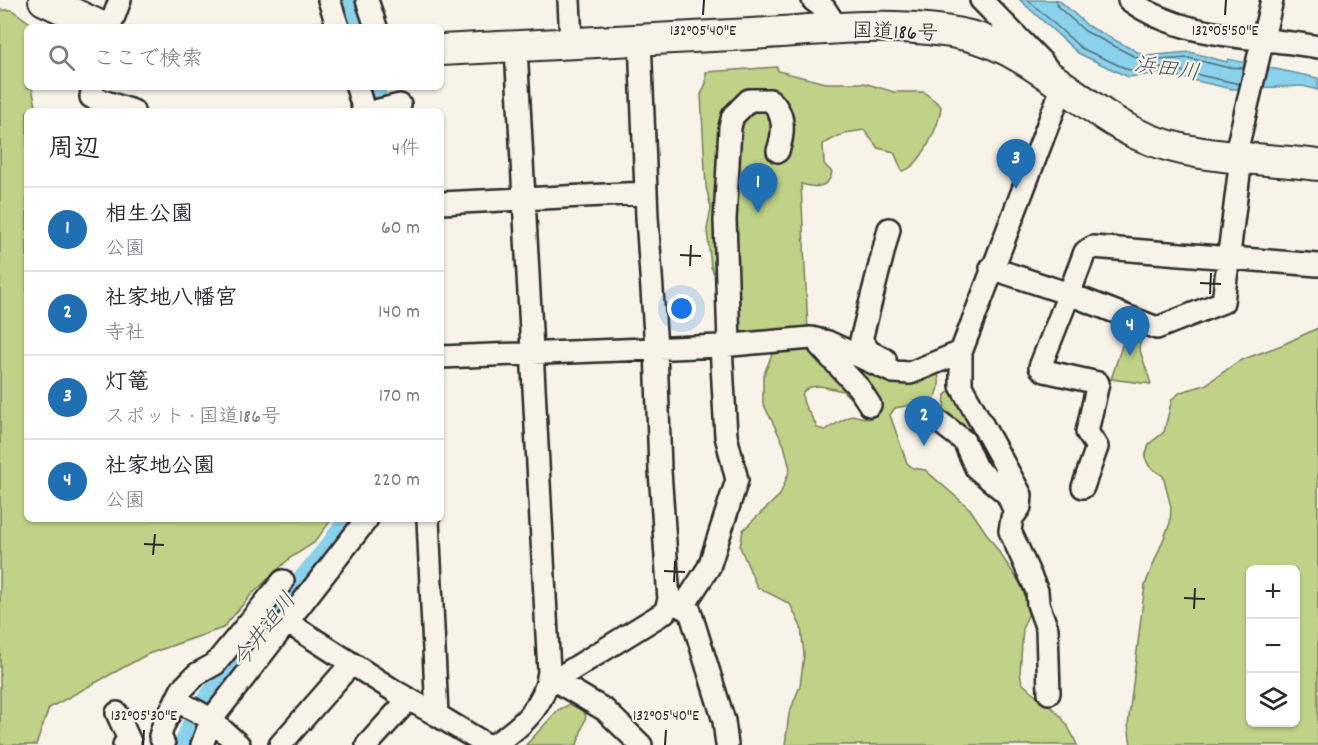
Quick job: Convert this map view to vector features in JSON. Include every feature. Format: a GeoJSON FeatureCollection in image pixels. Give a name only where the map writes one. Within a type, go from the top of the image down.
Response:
{"type":"FeatureCollection","features":[{"type":"Feature","properties":{"kind":"highway"},"geometry":{"type":"LineString","coordinates":[[44,0],[96,24]]}},
{"type":"Feature","properties":{"kind":"highway","name":"国道186号"},"geometry":{"type":"LineString","coordinates":[[444,50],[838,28],[929,29],[970,36],[1013,52],[1106,117],[1139,135],[1167,146],[1238,152],[1318,165]]}},
{"type":"Feature","properties":{"kind":"street"},"geometry":{"type":"LineString","coordinates":[[111,24],[120,0]]}},
{"type":"Feature","properties":{"kind":"street"},"geometry":{"type":"LineString","coordinates":[[329,0],[337,24]]}},
{"type":"Feature","properties":{"kind":"street"},"geometry":{"type":"LineString","coordinates":[[367,0],[375,24]]}},
{"type":"Feature","properties":{"kind":"street"},"geometry":{"type":"LineString","coordinates":[[569,0],[571,42]]}},
{"type":"Feature","properties":{"kind":"street"},"geometry":{"type":"LineString","coordinates":[[813,0],[825,9],[838,28]]}},
{"type":"Feature","properties":{"kind":"street"},"geometry":{"type":"LineString","coordinates":[[970,36],[976,13],[975,0]]}},
{"type":"Feature","properties":{"kind":"street"},"geometry":{"type":"LineString","coordinates":[[981,0],[1042,62],[1062,88],[991,268],[961,352],[961,386],[1021,495],[1020,507],[1010,531],[1037,591],[1038,604],[1047,628],[1049,693]]}},
{"type":"Feature","properties":{"kind":"street"},"geometry":{"type":"LineString","coordinates":[[991,268],[1069,294],[1157,328],[1223,302],[1238,152],[1272,0]]}},
{"type":"Feature","properties":{"kind":"street"},"geometry":{"type":"LineString","coordinates":[[1140,4],[1185,28],[1261,41],[1318,47]]}},
{"type":"Feature","properties":{"kind":"street"},"geometry":{"type":"LineString","coordinates":[[640,39],[660,471],[676,604]]}},
{"type":"Feature","properties":{"kind":"street"},"geometry":{"type":"LineString","coordinates":[[516,46],[552,683]]}},
{"type":"Feature","properties":{"kind":"street"},"geometry":{"type":"LineString","coordinates":[[92,90],[91,97],[125,108]]}},
{"type":"Feature","properties":{"kind":"street"},"geometry":{"type":"LineString","coordinates":[[358,90],[363,108]]}},
{"type":"Feature","properties":{"kind":"street"},"geometry":{"type":"LineString","coordinates":[[494,745],[524,723],[552,683],[676,604],[709,567],[737,480],[726,436],[725,220],[730,127],[733,116],[749,100],[770,100],[777,106],[782,123],[778,151]]}},
{"type":"Feature","properties":{"kind":"street"},"geometry":{"type":"LineString","coordinates":[[444,203],[646,193]]}},
{"type":"Feature","properties":{"kind":"street"},"geometry":{"type":"LineString","coordinates":[[889,229],[861,340],[876,356],[890,362],[925,368]]}},
{"type":"Feature","properties":{"kind":"street"},"geometry":{"type":"LineString","coordinates":[[1083,487],[1098,447],[1087,432],[1098,383],[1045,371],[1040,367],[1085,252],[1093,247],[1318,265]]}},
{"type":"Feature","properties":{"kind":"street"},"geometry":{"type":"LineString","coordinates":[[444,357],[725,345],[811,338],[893,372],[910,372],[961,352]]}},
{"type":"Feature","properties":{"kind":"street"},"geometry":{"type":"LineString","coordinates":[[818,340],[820,346],[859,388],[870,405]]}},
{"type":"Feature","properties":{"kind":"street"},"geometry":{"type":"LineString","coordinates":[[941,423],[964,441],[976,468],[1007,494],[1016,514]]}},
{"type":"Feature","properties":{"kind":"street"},"geometry":{"type":"LineString","coordinates":[[202,745],[210,719],[366,522]]}},
{"type":"Feature","properties":{"kind":"street"},"geometry":{"type":"LineString","coordinates":[[428,522],[437,715]]}},
{"type":"Feature","properties":{"kind":"street"},"geometry":{"type":"LineString","coordinates":[[117,713],[127,744],[163,744],[160,736],[163,726],[179,702],[189,680],[215,664],[283,581]]}},
{"type":"Feature","properties":{"kind":"street"},"geometry":{"type":"LineString","coordinates":[[676,604],[690,610],[724,721],[727,745]]}},
{"type":"Feature","properties":{"kind":"street"},"geometry":{"type":"LineString","coordinates":[[287,622],[351,664],[487,745]]}},
{"type":"Feature","properties":{"kind":"street"},"geometry":{"type":"LineString","coordinates":[[280,745],[351,664]]}},
{"type":"Feature","properties":{"kind":"street"},"geometry":{"type":"LineString","coordinates":[[552,683],[605,710],[641,745]]}},
{"type":"Feature","properties":{"kind":"street"},"geometry":{"type":"LineString","coordinates":[[367,745],[409,699]]}},
{"type":"Feature","properties":{"kind":"street"},"geometry":{"type":"LineString","coordinates":[[179,702],[210,719],[239,745]]}},
{"type":"Feature","properties":{"kind":"green space"},"geometry":{"type":"Polygon","coordinates":[[[0,10],[12,10],[30,24],[24,24],[24,90],[33,90],[36,108],[24,108],[24,522],[330,522],[314,543],[290,558],[251,595],[223,628],[148,654],[49,708],[36,745],[0,745],[0,10]]]}},
{"type":"Feature","properties":{"kind":"green space"},"geometry":{"type":"Polygon","coordinates":[[[777,67],[778,71],[825,83],[864,83],[894,92],[924,92],[941,106],[940,114],[933,134],[922,154],[909,168],[902,171],[894,152],[878,148],[864,130],[845,133],[823,144],[824,164],[832,172],[828,182],[820,186],[801,184],[808,330],[725,339],[717,280],[711,267],[707,229],[711,208],[706,187],[701,95],[706,83],[706,72],[777,67]]]}},
{"type":"Feature","properties":{"kind":"green space"},"geometry":{"type":"Polygon","coordinates":[[[1129,325],[1145,331],[1139,347],[1151,384],[1111,379],[1129,325]]]}},
{"type":"Feature","properties":{"kind":"green space"},"geometry":{"type":"Polygon","coordinates":[[[1318,328],[1318,745],[1131,745],[1128,725],[1145,585],[1170,523],[1171,507],[1163,476],[1149,466],[1145,457],[1149,444],[1164,432],[1172,399],[1181,392],[1205,385],[1239,361],[1282,345],[1318,328]]]}},
{"type":"Feature","properties":{"kind":"green space"},"geometry":{"type":"Polygon","coordinates":[[[808,345],[938,374],[938,390],[935,398],[928,405],[923,408],[911,405],[895,408],[890,415],[907,463],[913,468],[925,470],[970,509],[1022,586],[1029,613],[1023,627],[1020,673],[1022,683],[1054,709],[1066,723],[1077,745],[785,745],[789,714],[800,686],[804,655],[801,627],[790,604],[757,587],[740,547],[743,530],[780,495],[790,469],[784,445],[763,403],[763,377],[772,354],[785,348],[808,345]],[[820,386],[810,387],[803,392],[803,402],[817,428],[825,430],[852,415],[869,419],[879,412],[879,407],[854,402],[843,391],[820,386]]]}},
{"type":"Feature","properties":{"kind":"green space"},"geometry":{"type":"Polygon","coordinates":[[[950,391],[958,391],[990,452],[981,456],[939,417],[944,409],[945,395],[950,391]]]}},
{"type":"Feature","properties":{"kind":"green space"},"geometry":{"type":"Polygon","coordinates":[[[570,704],[581,708],[586,716],[577,745],[526,745],[558,710],[570,704]]]}},
{"type":"Feature","properties":{"kind":"water","name":"浜田川"},"geometry":{"type":"Polygon","coordinates":[[[1020,0],[1059,0],[1088,26],[1145,56],[1190,52],[1227,62],[1228,59],[1318,78],[1318,90],[1303,86],[1232,89],[1161,73],[1128,77],[1078,53],[1020,0]]]}},
{"type":"Feature","properties":{"kind":"waterway","name":"今井迫川"},"geometry":{"type":"LineString","coordinates":[[345,0],[354,24]]}},
{"type":"Feature","properties":{"kind":"waterway","name":"今井迫川"},"geometry":{"type":"LineString","coordinates":[[374,90],[377,108]]}},
{"type":"Feature","properties":{"kind":"waterway","name":"今井迫川"},"geometry":{"type":"LineString","coordinates":[[186,745],[196,719],[226,677],[334,544],[349,522]]}},
{"type":"Feature","properties":{"kind":"place","name":"灯篭"},"geometry":{"type":"Point","coordinates":[1016,189]}},
{"type":"Feature","properties":{"kind":"place","name":"相生公園"},"geometry":{"type":"Point","coordinates":[758,213]}},
{"type":"Feature","properties":{"kind":"place","name":"社家地公園"},"geometry":{"type":"Point","coordinates":[1130,356]}},
{"type":"Feature","properties":{"kind":"place","name":"社家地八幡宮"},"geometry":{"type":"Point","coordinates":[924,446]}}]}
